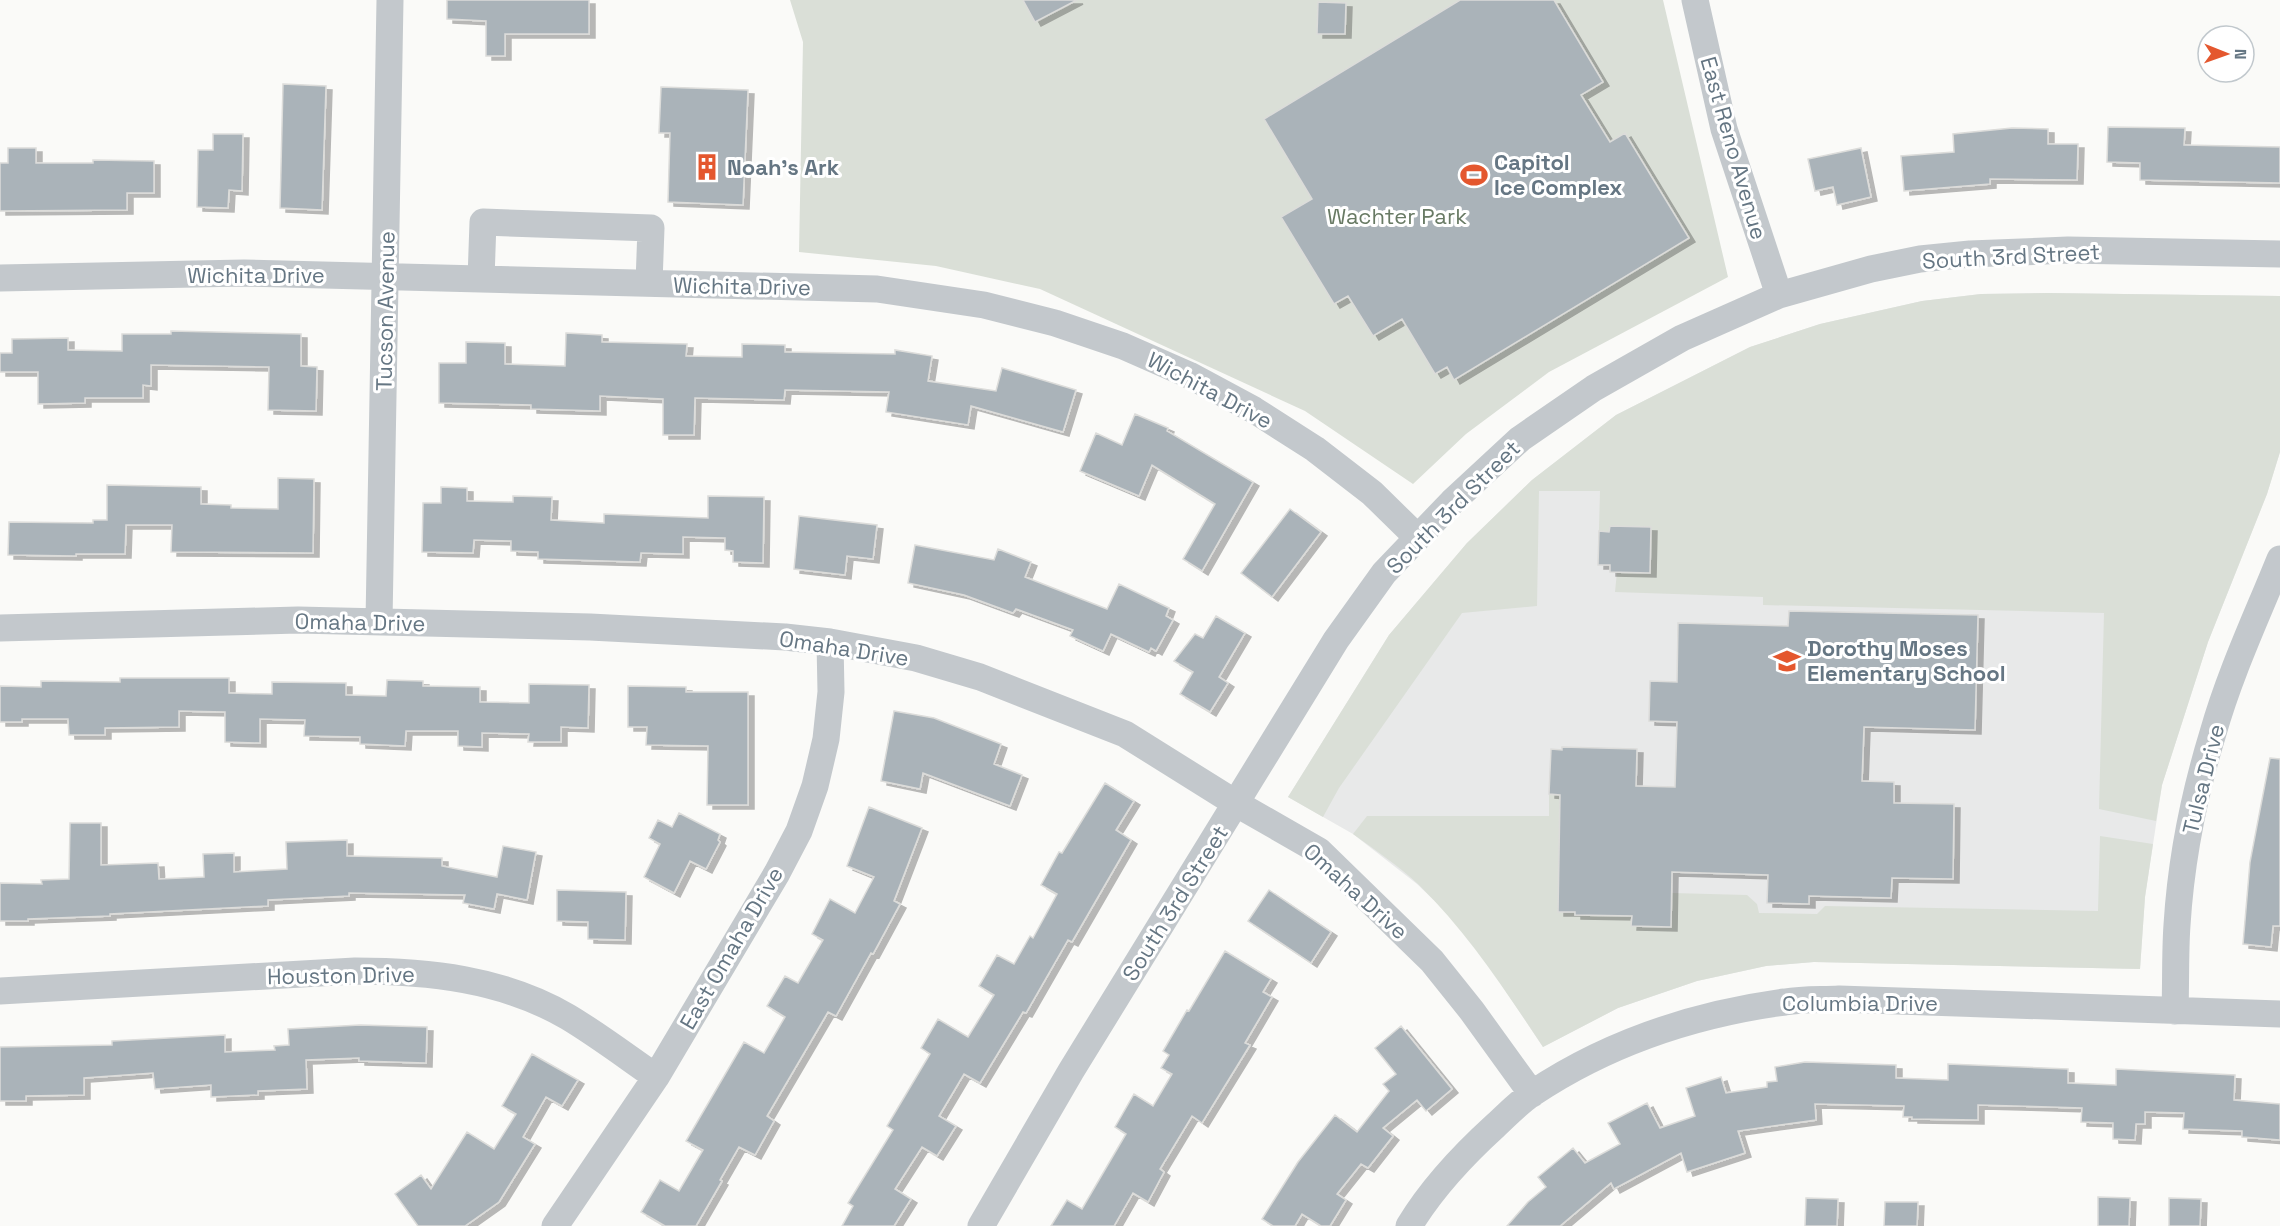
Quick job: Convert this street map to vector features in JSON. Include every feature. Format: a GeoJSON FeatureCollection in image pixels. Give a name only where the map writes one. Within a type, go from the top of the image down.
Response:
{"type":"FeatureCollection","features":[{"type":"Feature","properties":{"kind":"street","name":"Tucson Avenue"},"geometry":{"type":"LineString","coordinates":[[379,622],[390,0]]}},
{"type":"Feature","properties":{"kind":"street","name":"East Reno Avenue"},"geometry":{"type":"LineString","coordinates":[[1695,0],[1724,129],[1779,295]]}},
{"type":"Feature","properties":{"kind":"street"},"geometry":{"type":"LineString","coordinates":[[481,279],[483,222],[651,228],[649,283]]}},
{"type":"Feature","properties":{"kind":"street","name":"South 3rd Street"},"geometry":{"type":"LineString","coordinates":[[981,1226],[1071,1071],[1336,640],[1384,573],[1452,502],[1520,439],[1594,388],[1682,338],[1779,295],[1871,269],[1920,259],[1970,254],[2068,250],[2280,254]]}},
{"type":"Feature","properties":{"kind":"street","name":"Wichita Drive"},"geometry":{"type":"LineString","coordinates":[[0,278],[244,273],[877,289],[984,305],[1054,323],[1133,350],[1190,375],[1254,410],[1315,449],[1372,493],[1417,537]]}},
{"type":"Feature","properties":{"kind":"street","name":"Tulsa Drive"},"geometry":{"type":"LineString","coordinates":[[2175,1011],[2177,926],[2181,881],[2201,775],[2226,695],[2280,559]]}},
{"type":"Feature","properties":{"kind":"street","name":"Omaha Drive"},"geometry":{"type":"LineString","coordinates":[[0,628],[298,620],[590,627],[785,637],[830,642],[916,658],[980,677],[1125,734],[1237,804],[1319,851],[1432,961],[1472,1011],[1532,1094]]}},
{"type":"Feature","properties":{"kind":"street","name":"East Omaha Drive"},"geometry":{"type":"LineString","coordinates":[[555,1226],[656,1077],[777,873],[799,831],[815,786],[826,739],[831,692],[830,642]]}},
{"type":"Feature","properties":{"kind":"street","name":"Houston Drive"},"geometry":{"type":"LineString","coordinates":[[0,991],[355,971],[403,971],[451,976],[498,988],[544,1005],[568,1017],[656,1077]]}},
{"type":"Feature","properties":{"kind":"street","name":"Columbia Drive"},"geometry":{"type":"LineString","coordinates":[[1408,1226],[1420,1208],[1471,1149],[1532,1094],[1596,1058],[1645,1036],[1690,1021],[1736,1010],[1787,1002],[1839,999],[2280,1014]]}},
{"type":"Feature","properties":{"kind":"shaded area","name":"Dorothy Moses Elementary School"},"geometry":{"type":"Polygon","coordinates":[[[1981,294],[2280,296],[2280,452],[2267,494],[2208,642],[2162,785],[2145,897],[2140,969],[1814,962],[1766,966],[1697,981],[1618,1008],[1543,1047],[1485,960],[1446,912],[1417,884],[1353,834],[1288,797],[1389,635],[1467,543],[1532,480],[1616,415],[1750,347],[1820,324],[1922,301],[1981,294]]]}},
{"type":"Feature","properties":{"kind":"green space","name":"Wachter Park"},"geometry":{"type":"Polygon","coordinates":[[[790,0],[1663,0],[1728,277],[1549,372],[1466,434],[1413,484],[1305,411],[1040,289],[936,266],[799,252],[803,42],[790,0]]]}},
{"type":"Feature","properties":{"kind":"green space"},"geometry":{"type":"Polygon","coordinates":[[[1981,294],[2280,296],[2280,452],[2267,494],[2208,642],[2162,785],[2156,821],[2099,809],[2104,613],[1763,605],[1763,597],[1615,592],[1617,572],[1610,572],[1609,565],[1598,565],[1600,491],[1539,491],[1537,606],[1462,613],[1339,788],[1323,817],[1288,797],[1389,635],[1467,543],[1532,480],[1616,415],[1750,347],[1820,324],[1922,301],[1981,294]]]}},
{"type":"Feature","properties":{"kind":"green space"},"geometry":{"type":"Polygon","coordinates":[[[1549,794],[1560,795],[1558,911],[1575,912],[1575,915],[1632,916],[1631,925],[1671,926],[1672,893],[1747,895],[1757,904],[1759,913],[1817,914],[1825,906],[2098,911],[2100,836],[2153,844],[2145,897],[2140,969],[1814,962],[1766,966],[1697,981],[1618,1008],[1543,1047],[1485,963],[1437,903],[1403,871],[1353,834],[1367,816],[1549,816],[1549,794]]]}},
{"type":"Feature","properties":{"kind":"building"},"geometry":{"type":"Polygon","coordinates":[[[447,0],[589,0],[589,34],[505,34],[505,56],[486,56],[486,21],[447,19],[447,0]]]}},
{"type":"Feature","properties":{"kind":"building"},"geometry":{"type":"Polygon","coordinates":[[[1023,0],[1077,0],[1035,22],[1023,0]]]}},
{"type":"Feature","properties":{"kind":"building","name":"Capitol Ice Complex"},"geometry":{"type":"Polygon","coordinates":[[[1460,0],[1554,0],[1603,82],[1581,95],[1610,142],[1625,133],[1689,238],[1454,380],[1447,367],[1435,374],[1402,319],[1373,336],[1348,296],[1334,304],[1281,217],[1312,199],[1264,119],[1460,0]]]}},
{"type":"Feature","properties":{"kind":"building"},"geometry":{"type":"Polygon","coordinates":[[[1318,2],[1346,3],[1345,34],[1317,34],[1318,2]]]}},
{"type":"Feature","properties":{"kind":"building"},"geometry":{"type":"Polygon","coordinates":[[[283,84],[326,86],[322,210],[280,208],[283,84]]]}},
{"type":"Feature","properties":{"kind":"building","name":"Noah's Ark"},"geometry":{"type":"Polygon","coordinates":[[[661,87],[748,90],[743,205],[668,202],[670,133],[659,133],[661,87]]]}},
{"type":"Feature","properties":{"kind":"building"},"geometry":{"type":"Polygon","coordinates":[[[2108,127],[2185,128],[2184,145],[2280,147],[2280,183],[2140,180],[2140,163],[2107,162],[2108,127]]]}},
{"type":"Feature","properties":{"kind":"building"},"geometry":{"type":"Polygon","coordinates":[[[2012,128],[2048,129],[2048,144],[2078,144],[2077,180],[1990,179],[1990,184],[1904,191],[1901,156],[1954,152],[1953,134],[2012,128]]]}},
{"type":"Feature","properties":{"kind":"building"},"geometry":{"type":"Polygon","coordinates":[[[213,134],[243,134],[242,191],[229,190],[228,208],[197,207],[198,150],[213,150],[213,134]]]}},
{"type":"Feature","properties":{"kind":"building"},"geometry":{"type":"Polygon","coordinates":[[[8,148],[36,148],[36,163],[93,163],[93,160],[154,161],[154,193],[127,193],[127,210],[0,211],[0,163],[8,163],[8,148]]]}},
{"type":"Feature","properties":{"kind":"building"},"geometry":{"type":"Polygon","coordinates":[[[1861,148],[1871,197],[1837,205],[1833,187],[1815,191],[1808,159],[1861,148]]]}},
{"type":"Feature","properties":{"kind":"building"},"geometry":{"type":"Polygon","coordinates":[[[171,331],[301,334],[301,366],[317,367],[316,411],[268,410],[269,367],[151,365],[151,386],[143,385],[143,398],[85,398],[85,403],[38,404],[38,372],[0,372],[0,353],[12,353],[12,339],[68,338],[68,350],[122,351],[122,334],[171,334],[171,331]]]}},
{"type":"Feature","properties":{"kind":"building"},"geometry":{"type":"Polygon","coordinates":[[[566,333],[602,335],[602,342],[687,344],[686,356],[742,357],[742,344],[785,345],[785,352],[895,354],[895,350],[932,356],[928,381],[996,391],[1002,368],[1076,390],[1063,432],[971,406],[968,425],[886,412],[889,392],[785,390],[784,400],[695,398],[694,435],[663,435],[663,399],[600,396],[600,411],[531,409],[531,405],[439,403],[439,363],[466,363],[466,342],[505,343],[505,364],[565,366],[566,333]]]}},
{"type":"Feature","properties":{"kind":"building"},"geometry":{"type":"Polygon","coordinates":[[[1135,414],[1168,428],[1167,431],[1253,482],[1202,571],[1183,559],[1215,504],[1152,465],[1139,496],[1080,471],[1096,433],[1122,445],[1135,414]]]}},
{"type":"Feature","properties":{"kind":"building"},"geometry":{"type":"Polygon","coordinates":[[[278,478],[314,479],[313,553],[171,552],[172,525],[126,525],[125,554],[8,555],[9,522],[93,523],[93,520],[107,520],[107,485],[201,487],[201,504],[231,505],[231,508],[278,509],[278,478]]]}},
{"type":"Feature","properties":{"kind":"building"},"geometry":{"type":"Polygon","coordinates":[[[441,487],[467,488],[467,501],[513,502],[513,496],[552,497],[551,520],[604,523],[604,514],[708,518],[708,496],[764,497],[763,563],[733,562],[733,551],[725,550],[725,538],[683,537],[683,554],[641,553],[640,562],[538,559],[538,552],[511,551],[511,541],[474,540],[473,553],[422,552],[423,503],[441,503],[441,487]]]}},
{"type":"Feature","properties":{"kind":"building"},"geometry":{"type":"Polygon","coordinates":[[[1290,509],[1321,532],[1272,597],[1241,573],[1290,509]]]}},
{"type":"Feature","properties":{"kind":"building"},"geometry":{"type":"Polygon","coordinates":[[[799,516],[877,525],[873,559],[847,556],[845,575],[794,569],[799,516]]]}},
{"type":"Feature","properties":{"kind":"building"},"geometry":{"type":"Polygon","coordinates":[[[1610,526],[1651,527],[1650,573],[1610,572],[1610,565],[1598,565],[1599,531],[1609,532],[1610,526]]]}},
{"type":"Feature","properties":{"kind":"building"},"geometry":{"type":"Polygon","coordinates":[[[915,545],[994,560],[998,549],[1031,562],[1025,577],[1107,609],[1119,584],[1169,608],[1166,616],[1173,620],[1156,651],[1151,648],[1149,652],[1111,634],[1103,651],[1070,636],[1073,630],[1016,609],[1013,613],[964,595],[908,583],[915,545]]]}},
{"type":"Feature","properties":{"kind":"building"},"geometry":{"type":"Polygon","coordinates":[[[1789,611],[1978,615],[1975,730],[1864,727],[1862,781],[1894,782],[1894,803],[1954,804],[1953,879],[1892,878],[1891,898],[1809,896],[1809,904],[1767,903],[1768,875],[1672,872],[1671,927],[1631,926],[1632,916],[1575,915],[1575,912],[1558,912],[1560,795],[1549,794],[1551,749],[1562,750],[1562,747],[1637,749],[1636,786],[1675,787],[1677,722],[1649,721],[1650,681],[1677,682],[1678,623],[1788,626],[1789,611]]]}},
{"type":"Feature","properties":{"kind":"building"},"geometry":{"type":"Polygon","coordinates":[[[1216,616],[1245,633],[1219,677],[1228,683],[1210,712],[1180,694],[1193,672],[1174,661],[1195,634],[1203,638],[1216,616]]]}},
{"type":"Feature","properties":{"kind":"building"},"geometry":{"type":"Polygon","coordinates":[[[120,678],[229,678],[229,693],[272,694],[272,682],[346,683],[346,695],[386,696],[387,680],[423,681],[423,686],[480,687],[480,702],[529,703],[529,684],[589,685],[588,728],[561,727],[561,742],[528,742],[529,734],[482,733],[482,747],[458,746],[458,731],[406,731],[405,746],[360,744],[360,737],[304,736],[305,720],[260,719],[260,743],[225,742],[225,712],[179,711],[179,727],[105,728],[105,735],[69,735],[68,719],[22,719],[22,722],[0,722],[0,686],[41,687],[41,681],[120,682],[120,678]]]}},
{"type":"Feature","properties":{"kind":"building"},"geometry":{"type":"Polygon","coordinates":[[[628,686],[686,687],[686,692],[748,692],[748,805],[707,805],[708,746],[646,745],[647,727],[628,727],[628,686]]]}},
{"type":"Feature","properties":{"kind":"building"},"geometry":{"type":"Polygon","coordinates":[[[894,711],[934,718],[1001,744],[994,764],[1022,775],[1010,806],[923,773],[920,789],[881,781],[894,711]]]}},
{"type":"Feature","properties":{"kind":"building"},"geometry":{"type":"Polygon","coordinates":[[[2270,758],[2280,759],[2280,926],[2273,926],[2271,947],[2243,944],[2250,862],[2270,758]]]}},
{"type":"Feature","properties":{"kind":"building"},"geometry":{"type":"Polygon","coordinates":[[[1105,783],[1134,801],[1116,830],[1131,840],[1072,942],[1068,940],[1026,1013],[1023,1012],[980,1083],[964,1074],[939,1116],[956,1126],[937,1156],[922,1147],[895,1189],[911,1199],[894,1226],[842,1226],[853,1206],[848,1203],[893,1130],[887,1126],[930,1054],[921,1048],[938,1019],[968,1037],[994,995],[979,986],[997,955],[1014,964],[1030,936],[1033,938],[1057,894],[1041,885],[1059,852],[1062,853],[1105,783]]]}},
{"type":"Feature","properties":{"kind":"building"},"geometry":{"type":"Polygon","coordinates":[[[869,807],[922,828],[894,901],[900,904],[836,1016],[828,1012],[767,1116],[774,1121],[755,1155],[739,1147],[696,1226],[665,1226],[641,1212],[660,1180],[679,1191],[703,1150],[686,1141],[744,1042],[764,1053],[785,1017],[767,1006],[785,976],[798,983],[823,940],[812,934],[830,899],[855,913],[874,877],[847,866],[869,807]]]}},
{"type":"Feature","properties":{"kind":"building"},"geometry":{"type":"Polygon","coordinates":[[[679,813],[720,834],[718,840],[720,842],[706,869],[690,861],[674,893],[644,877],[660,844],[649,838],[658,820],[672,827],[679,813]]]}},
{"type":"Feature","properties":{"kind":"building"},"geometry":{"type":"Polygon","coordinates":[[[70,823],[101,823],[101,865],[158,863],[159,879],[204,877],[203,854],[234,853],[234,872],[287,869],[286,842],[347,840],[347,856],[442,858],[442,866],[497,877],[503,846],[536,852],[527,900],[497,894],[494,909],[463,903],[465,895],[349,893],[349,896],[268,900],[268,906],[0,921],[0,883],[42,884],[41,880],[69,879],[70,823]]]}},
{"type":"Feature","properties":{"kind":"building"},"geometry":{"type":"Polygon","coordinates":[[[557,890],[626,892],[625,940],[588,939],[588,922],[557,921],[557,890]]]}},
{"type":"Feature","properties":{"kind":"building"},"geometry":{"type":"Polygon","coordinates":[[[1269,890],[1331,932],[1311,963],[1248,921],[1269,890]]]}},
{"type":"Feature","properties":{"kind":"building"},"geometry":{"type":"Polygon","coordinates":[[[1225,951],[1271,979],[1263,992],[1272,997],[1245,1043],[1250,1045],[1202,1123],[1192,1116],[1160,1169],[1164,1172],[1148,1202],[1133,1193],[1114,1226],[1051,1226],[1067,1200],[1082,1209],[1126,1134],[1115,1127],[1134,1094],[1153,1106],[1172,1074],[1161,1068],[1169,1055],[1163,1051],[1225,951]]]}},
{"type":"Feature","properties":{"kind":"building"},"geometry":{"type":"Polygon","coordinates":[[[360,1025],[427,1027],[426,1063],[359,1061],[359,1058],[306,1060],[307,1089],[258,1091],[258,1095],[211,1097],[211,1085],[155,1089],[153,1073],[84,1078],[84,1095],[26,1096],[26,1101],[0,1101],[0,1047],[112,1045],[112,1041],[225,1035],[225,1052],[275,1050],[274,1046],[289,1045],[288,1029],[360,1025]]]}},
{"type":"Feature","properties":{"kind":"building"},"geometry":{"type":"Polygon","coordinates":[[[1401,1026],[1452,1089],[1426,1111],[1417,1100],[1383,1128],[1393,1136],[1368,1168],[1361,1164],[1337,1194],[1346,1200],[1330,1226],[1321,1226],[1302,1214],[1295,1226],[1273,1226],[1262,1219],[1298,1162],[1335,1115],[1357,1132],[1389,1091],[1383,1084],[1396,1074],[1375,1048],[1401,1026]]]}},
{"type":"Feature","properties":{"kind":"building"},"geometry":{"type":"Polygon","coordinates":[[[532,1054],[578,1080],[562,1106],[546,1097],[523,1137],[535,1144],[499,1202],[465,1226],[418,1226],[395,1194],[421,1175],[431,1189],[467,1132],[494,1149],[516,1114],[502,1106],[532,1054]]]}},
{"type":"Feature","properties":{"kind":"building"},"geometry":{"type":"Polygon","coordinates":[[[1805,1062],[1896,1065],[1896,1078],[1948,1080],[1948,1064],[2068,1069],[2068,1083],[2116,1085],[2116,1069],[2235,1075],[2234,1100],[2280,1104],[2280,1140],[2242,1137],[2242,1131],[2183,1129],[2184,1113],[2145,1112],[2145,1124],[2136,1124],[2135,1140],[2113,1139],[2113,1123],[2081,1122],[2082,1108],[1978,1105],[1978,1120],[1912,1119],[1912,1117],[1903,1117],[1904,1106],[1815,1104],[1816,1120],[1738,1131],[1745,1153],[1687,1172],[1681,1153],[1614,1189],[1611,1183],[1560,1226],[1507,1226],[1528,1202],[1546,1187],[1538,1177],[1573,1148],[1585,1163],[1620,1144],[1608,1123],[1647,1103],[1660,1128],[1695,1116],[1686,1088],[1721,1077],[1726,1093],[1767,1087],[1767,1082],[1777,1081],[1775,1067],[1805,1062]]]}},
{"type":"Feature","properties":{"kind":"building"},"geometry":{"type":"Polygon","coordinates":[[[2098,1197],[2130,1198],[2129,1226],[2098,1226],[2098,1197]]]}},
{"type":"Feature","properties":{"kind":"building"},"geometry":{"type":"Polygon","coordinates":[[[1806,1198],[1838,1199],[1837,1226],[1805,1226],[1806,1198]]]}},
{"type":"Feature","properties":{"kind":"building"},"geometry":{"type":"Polygon","coordinates":[[[2169,1198],[2201,1199],[2200,1226],[2169,1226],[2169,1198]]]}},
{"type":"Feature","properties":{"kind":"building"},"geometry":{"type":"Polygon","coordinates":[[[1885,1202],[1918,1202],[1917,1226],[1884,1226],[1885,1202]]]}},
{"type":"Feature","properties":{"kind":"place","name":"Noah's Ark"},"geometry":{"type":"Point","coordinates":[707,167]}},
{"type":"Feature","properties":{"kind":"place","name":"Capitol Ice Complex"},"geometry":{"type":"Point","coordinates":[1474,175]}},
{"type":"Feature","properties":{"kind":"place","name":"Dorothy Moses Elementary School"},"geometry":{"type":"Point","coordinates":[1787,661]}}]}
